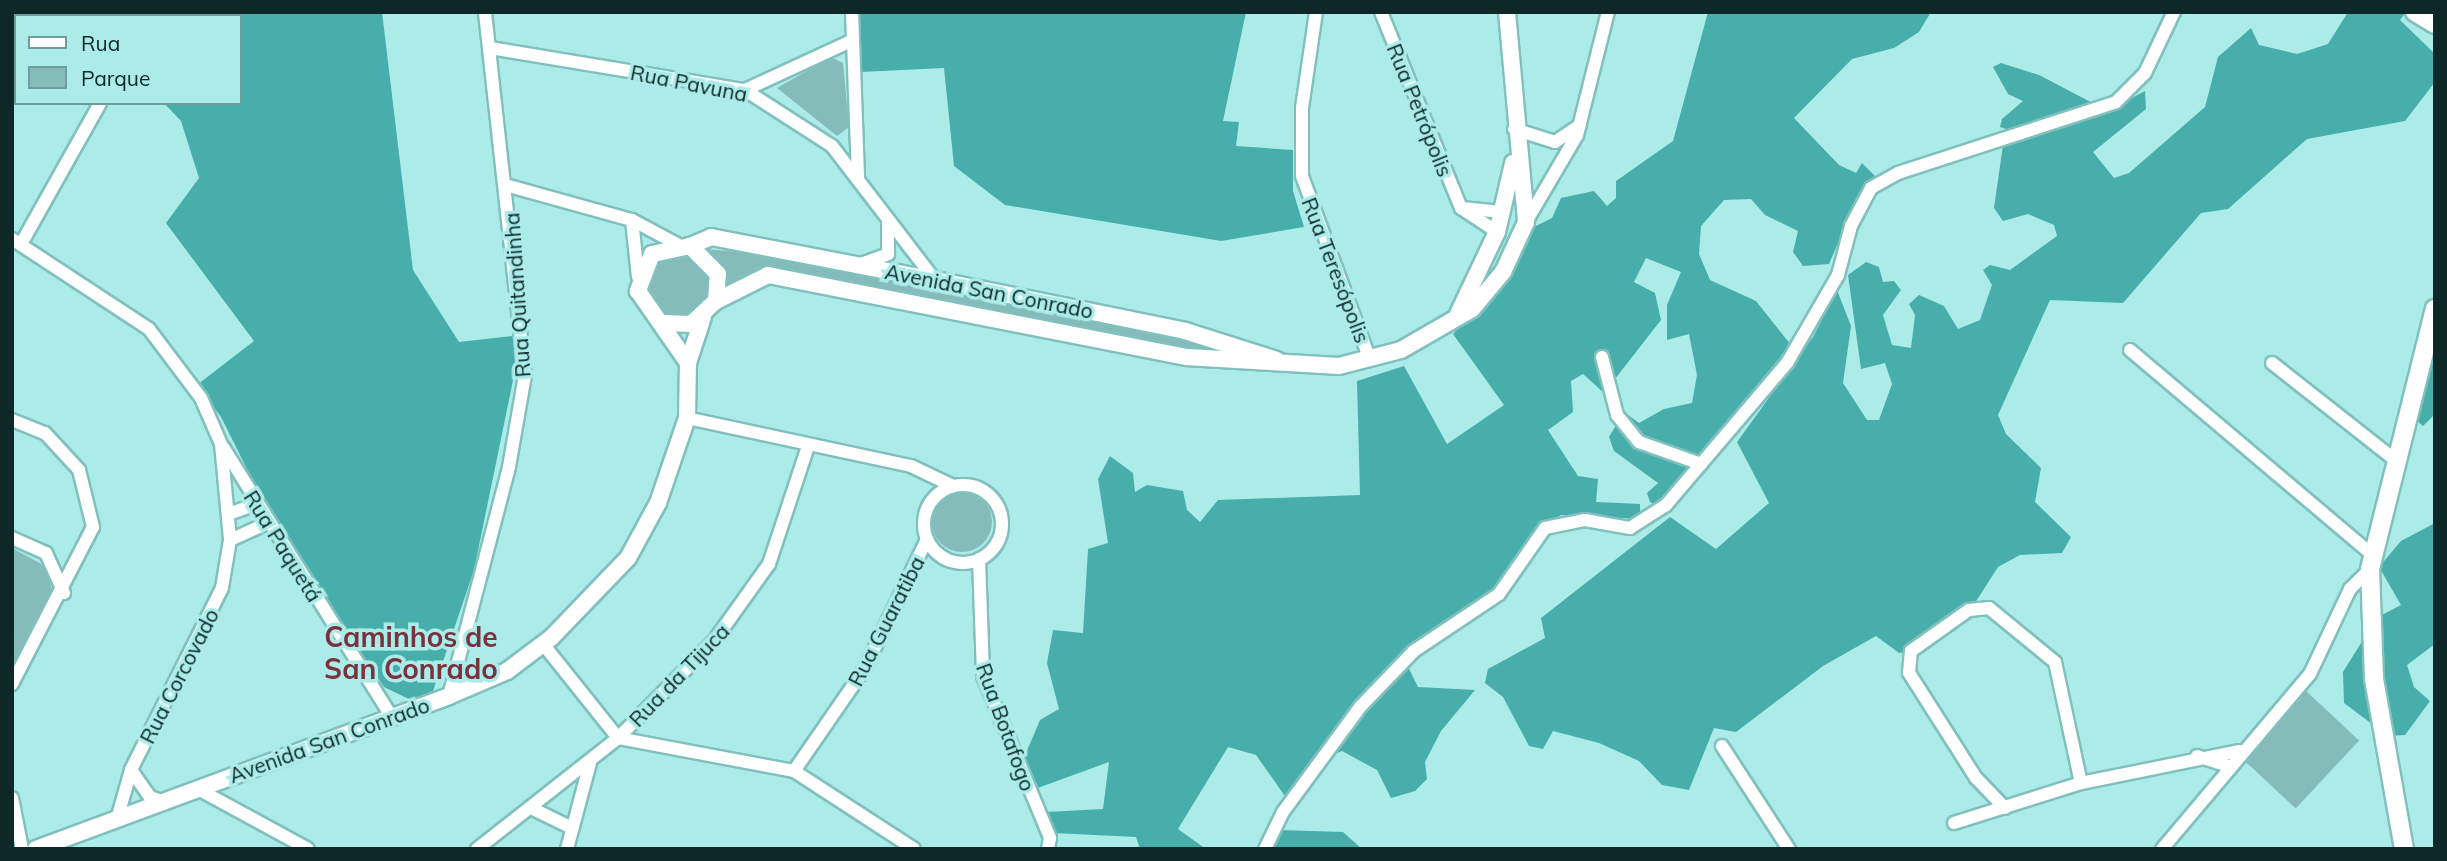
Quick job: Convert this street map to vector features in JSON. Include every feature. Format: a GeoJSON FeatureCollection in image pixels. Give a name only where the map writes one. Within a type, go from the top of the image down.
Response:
{"type":"FeatureCollection","features":[{"type":"Feature","properties":{"kind":"main road"},"geometry":{"type":"LineString","coordinates":[[2415,12],[2435,24]]}},
{"type":"Feature","properties":{"kind":"main road"},"geometry":{"type":"LineString","coordinates":[[2403,849],[2374,678],[2371,561],[2399,463],[2435,309]]}},
{"type":"Feature","properties":{"kind":"street","name":"Rua Quitandinha"},"geometry":{"type":"LineString","coordinates":[[449,696],[509,467],[525,375],[509,186],[485,12]]}},
{"type":"Feature","properties":{"kind":"street"},"geometry":{"type":"LineString","coordinates":[[852,12],[858,177]]}},
{"type":"Feature","properties":{"kind":"street","name":"Rua Teresópolis"},"geometry":{"type":"LineString","coordinates":[[1316,12],[1302,108],[1302,176],[1370,360]]}},
{"type":"Feature","properties":{"kind":"street","name":"Rua Petrópolis"},"geometry":{"type":"LineString","coordinates":[[1381,12],[1461,208]]}},
{"type":"Feature","properties":{"kind":"street"},"geometry":{"type":"LineString","coordinates":[[1507,12],[1515,151],[1526,222]]}},
{"type":"Feature","properties":{"kind":"street"},"geometry":{"type":"LineString","coordinates":[[1526,222],[1565,162],[1581,125],[1608,12]]}},
{"type":"Feature","properties":{"kind":"street"},"geometry":{"type":"LineString","coordinates":[[1265,849],[1283,812],[1361,706],[1415,651],[1499,594],[1532,539],[1563,520],[1641,525],[1702,464],[1787,363],[1838,275],[1851,226],[1871,188],[1898,173],[2116,102],[2145,73],[2174,12]]}},
{"type":"Feature","properties":{"kind":"street"},"geometry":{"type":"LineString","coordinates":[[746,90],[853,40]]}},
{"type":"Feature","properties":{"kind":"street","name":"Rua Pavuna"},"geometry":{"type":"LineString","coordinates":[[490,48],[746,90],[832,146],[935,280]]}},
{"type":"Feature","properties":{"kind":"street"},"geometry":{"type":"LineString","coordinates":[[17,241],[99,105]]}},
{"type":"Feature","properties":{"kind":"street"},"geometry":{"type":"LineString","coordinates":[[1555,142],[1581,125]]}},
{"type":"Feature","properties":{"kind":"street"},"geometry":{"type":"LineString","coordinates":[[1514,129],[1555,142],[1565,162]]}},
{"type":"Feature","properties":{"kind":"street"},"geometry":{"type":"LineString","coordinates":[[1458,314],[1497,232],[1515,151]]}},
{"type":"Feature","properties":{"kind":"street"},"geometry":{"type":"LineString","coordinates":[[509,186],[632,220],[712,262],[716,301],[703,317],[663,323]]}},
{"type":"Feature","properties":{"kind":"street"},"geometry":{"type":"LineString","coordinates":[[1461,208],[1502,212],[1526,222]]}},
{"type":"Feature","properties":{"kind":"street"},"geometry":{"type":"LineString","coordinates":[[1461,208],[1518,244]]}},
{"type":"Feature","properties":{"kind":"street"},"geometry":{"type":"LineString","coordinates":[[857,265],[888,254],[888,218]]}},
{"type":"Feature","properties":{"kind":"street"},"geometry":{"type":"LineString","coordinates":[[632,220],[642,304],[663,323],[688,363]]}},
{"type":"Feature","properties":{"kind":"street","name":"Avenida San Conrado"},"geometry":{"type":"LineString","coordinates":[[716,301],[768,275],[1187,357],[1324,367],[1370,360],[1401,350],[1487,295],[1518,244],[1526,222]]}},
{"type":"Feature","properties":{"kind":"street","name":"Avenida San Conrado"},"geometry":{"type":"LineString","coordinates":[[683,245],[711,237],[935,280],[1185,331],[1286,363]]}},
{"type":"Feature","properties":{"kind":"street","name":"Rua Paquetá"},"geometry":{"type":"LineString","coordinates":[[17,241],[149,329],[201,398],[222,444],[268,523],[391,717]]}},
{"type":"Feature","properties":{"kind":"street"},"geometry":{"type":"LineString","coordinates":[[638,277],[652,254],[683,245]]}},
{"type":"Feature","properties":{"kind":"street","name":"Avenida San Conrado"},"geometry":{"type":"LineString","coordinates":[[36,849],[449,696],[507,671],[543,644],[592,602],[628,558],[658,503],[687,418],[688,363],[703,317]]}},
{"type":"Feature","properties":{"kind":"street"},"geometry":{"type":"LineString","coordinates":[[2130,350],[2371,561],[2350,589],[2310,674],[2227,766],[2162,849]]}},
{"type":"Feature","properties":{"kind":"street"},"geometry":{"type":"LineString","coordinates":[[1602,357],[1617,415],[1639,442],[1702,464]]}},
{"type":"Feature","properties":{"kind":"street"},"geometry":{"type":"LineString","coordinates":[[2272,363],[2399,463]]}},
{"type":"Feature","properties":{"kind":"street"},"geometry":{"type":"LineString","coordinates":[[687,418],[911,466],[953,486],[978,488],[998,505],[998,542],[979,559],[953,562],[928,539],[932,501],[953,486]]}},
{"type":"Feature","properties":{"kind":"street"},"geometry":{"type":"LineString","coordinates":[[12,420],[58,443],[79,470],[91,503],[88,546],[12,684]]}},
{"type":"Feature","properties":{"kind":"street","name":"Rua Paquetá"},"geometry":{"type":"LineString","coordinates":[[222,444],[230,540]]}},
{"type":"Feature","properties":{"kind":"street","name":"Rua da Tijuca"},"geometry":{"type":"LineString","coordinates":[[477,849],[618,738],[746,602],[786,524],[808,446]]}},
{"type":"Feature","properties":{"kind":"street"},"geometry":{"type":"LineString","coordinates":[[228,514],[257,504]]}},
{"type":"Feature","properties":{"kind":"street"},"geometry":{"type":"LineString","coordinates":[[230,540],[268,523]]}},
{"type":"Feature","properties":{"kind":"street"},"geometry":{"type":"LineString","coordinates":[[12,538],[46,553],[64,593]]}},
{"type":"Feature","properties":{"kind":"street","name":"Rua Guaratiba"},"geometry":{"type":"LineString","coordinates":[[794,771],[865,668],[928,539]]}},
{"type":"Feature","properties":{"kind":"street","name":"Rua Corcovado"},"geometry":{"type":"LineString","coordinates":[[117,819],[131,770],[213,614],[230,540]]}},
{"type":"Feature","properties":{"kind":"street","name":"Rua Botafogo"},"geometry":{"type":"LineString","coordinates":[[979,559],[983,676],[1050,838],[1048,849]]}},
{"type":"Feature","properties":{"kind":"street"},"geometry":{"type":"LineString","coordinates":[[2005,808],[1976,778],[1909,673],[1911,651],[1969,610],[1989,608],[2055,662],[2081,783]]}},
{"type":"Feature","properties":{"kind":"street"},"geometry":{"type":"LineString","coordinates":[[543,644],[618,738],[794,771],[914,849]]}},
{"type":"Feature","properties":{"kind":"street"},"geometry":{"type":"LineString","coordinates":[[1722,746],[1790,849]]}},
{"type":"Feature","properties":{"kind":"street"},"geometry":{"type":"LineString","coordinates":[[1954,823],[2081,783],[2197,756],[2240,751]]}},
{"type":"Feature","properties":{"kind":"street"},"geometry":{"type":"LineString","coordinates":[[2197,756],[2227,766]]}},
{"type":"Feature","properties":{"kind":"street"},"geometry":{"type":"LineString","coordinates":[[566,849],[590,762]]}},
{"type":"Feature","properties":{"kind":"street"},"geometry":{"type":"LineString","coordinates":[[131,770],[150,797],[164,802]]}},
{"type":"Feature","properties":{"kind":"street"},"geometry":{"type":"LineString","coordinates":[[198,789],[308,849]]}},
{"type":"Feature","properties":{"kind":"street"},"geometry":{"type":"LineString","coordinates":[[12,798],[22,849]]}},
{"type":"Feature","properties":{"kind":"street"},"geometry":{"type":"LineString","coordinates":[[531,807],[572,828]]}},
{"type":"Feature","properties":{"kind":"green space"},"geometry":{"type":"Polygon","coordinates":[[[831,57],[843,63],[849,127],[837,136],[777,88],[831,57]]]}},
{"type":"Feature","properties":{"kind":"green space"},"geometry":{"type":"Polygon","coordinates":[[[705,249],[765,254],[1182,337],[1242,352],[1243,362],[767,269],[733,282],[722,295],[717,263],[705,249]]]}},
{"type":"Feature","properties":{"kind":"green space"},"geometry":{"type":"Polygon","coordinates":[[[680,254],[698,260],[706,268],[712,286],[706,304],[698,312],[680,318],[662,312],[654,304],[648,286],[654,268],[662,260],[680,254]]]}},
{"type":"Feature","properties":{"kind":"green space"},"geometry":{"type":"Polygon","coordinates":[[[956,492],[968,492],[987,505],[992,522],[990,534],[979,547],[968,552],[956,552],[937,539],[932,528],[932,516],[945,497],[956,492]]]}},
{"type":"Feature","properties":{"kind":"green space"},"geometry":{"type":"Polygon","coordinates":[[[12,548],[45,566],[53,593],[12,671],[12,548]]]}},
{"type":"Feature","properties":{"kind":"green space"},"geometry":{"type":"Polygon","coordinates":[[[2305,690],[2359,740],[2296,808],[2242,758],[2305,690]]]}},
{"type":"Feature","properties":{"kind":"shaded area"},"geometry":{"type":"Polygon","coordinates":[[[87,12],[382,12],[413,270],[459,342],[513,336],[517,361],[474,570],[431,697],[417,703],[384,687],[270,515],[221,417],[197,385],[254,341],[166,223],[199,178],[181,121],[166,105],[242,105],[242,14],[87,12]]]}},
{"type":"Feature","properties":{"kind":"shaded area"},"geometry":{"type":"Polygon","coordinates":[[[857,12],[1246,12],[1223,121],[1239,122],[1236,146],[1293,150],[1293,191],[1304,227],[1221,241],[1005,205],[954,166],[944,68],[860,72],[857,12]]]}},
{"type":"Feature","properties":{"kind":"shaded area"},"geometry":{"type":"Polygon","coordinates":[[[1708,12],[1931,12],[1919,32],[1894,48],[1852,59],[1794,118],[1839,165],[1856,173],[1862,163],[1875,176],[1857,199],[1829,264],[1803,266],[1793,252],[1798,231],[1765,215],[1751,199],[1724,200],[1701,226],[1699,254],[1710,280],[1756,301],[1791,345],[1761,380],[1761,388],[1673,492],[1656,505],[1650,502],[1647,493],[1658,483],[1614,451],[1609,437],[1624,412],[1639,423],[1664,409],[1692,403],[1697,375],[1689,334],[1667,340],[1667,305],[1681,272],[1646,258],[1634,282],[1655,293],[1661,320],[1604,393],[1583,374],[1571,381],[1573,412],[1548,430],[1578,476],[1598,479],[1596,502],[1640,504],[1640,519],[1561,515],[1532,534],[1494,595],[1406,663],[1418,687],[1475,690],[1441,731],[1425,762],[1427,779],[1415,791],[1391,798],[1377,770],[1342,751],[1308,765],[1287,799],[1256,755],[1228,747],[1178,829],[1206,849],[1140,849],[1136,837],[1054,833],[1046,812],[1103,809],[1109,762],[1035,789],[1023,760],[1040,720],[1059,709],[1047,663],[1053,630],[1083,633],[1088,549],[1108,543],[1098,479],[1110,456],[1133,473],[1135,492],[1147,485],[1183,491],[1187,510],[1200,522],[1218,500],[1360,495],[1357,381],[1404,366],[1447,444],[1504,405],[1453,334],[1487,298],[1522,233],[1552,218],[1561,198],[1594,191],[1607,206],[1616,198],[1616,181],[1673,141],[1708,12]]]}},
{"type":"Feature","properties":{"kind":"shaded area"},"geometry":{"type":"Polygon","coordinates":[[[2348,12],[2406,12],[2400,20],[2435,54],[2435,82],[2405,121],[2307,139],[2228,209],[2201,213],[2123,303],[2050,300],[1998,415],[2006,434],[2041,468],[2035,502],[2071,537],[2062,553],[2020,555],[1998,567],[1975,603],[1918,650],[1899,653],[1876,636],[1823,666],[1736,732],[1714,728],[1689,790],[1662,785],[1639,761],[1599,743],[1553,731],[1543,749],[1529,746],[1503,697],[1485,683],[1488,669],[1545,638],[1541,618],[1670,517],[1716,549],[1769,503],[1737,442],[1813,337],[1837,290],[1851,326],[1843,383],[1867,420],[1879,420],[1892,384],[1885,363],[1861,369],[1848,275],[1866,262],[1879,267],[1883,282],[1894,281],[1901,290],[1883,315],[1892,345],[1911,348],[1915,315],[1909,304],[1919,295],[1944,306],[1958,329],[1980,320],[1992,285],[1983,270],[1990,265],[2010,270],[2057,236],[2054,225],[2028,214],[2003,221],[1994,208],[2003,145],[2012,131],[2000,127],[2002,119],[2023,101],[2008,94],[1993,67],[2001,63],[2039,75],[2108,111],[2145,91],[2146,109],[2093,152],[2114,178],[2129,173],[2205,107],[2218,57],[2251,28],[2259,45],[2297,54],[2328,44],[2348,12]]]}},
{"type":"Feature","properties":{"kind":"shaded area"},"geometry":{"type":"Polygon","coordinates":[[[2435,346],[2435,414],[2423,426],[2414,418],[2435,346]]]}},
{"type":"Feature","properties":{"kind":"shaded area"},"geometry":{"type":"Polygon","coordinates":[[[2435,523],[2435,644],[2407,665],[2414,687],[2430,701],[2405,735],[2388,736],[2344,703],[2343,672],[2361,643],[2380,639],[2378,617],[2401,605],[2379,567],[2401,541],[2435,523]]]}},
{"type":"Feature","properties":{"kind":"shaded area"},"geometry":{"type":"Polygon","coordinates":[[[1278,830],[1343,832],[1362,849],[1269,849],[1278,830]]]}},
{"type":"Feature","properties":{"kind":"district","name":"Caminhos de San Conrado"},"geometry":{"type":"Point","coordinates":[411,653]}}]}
